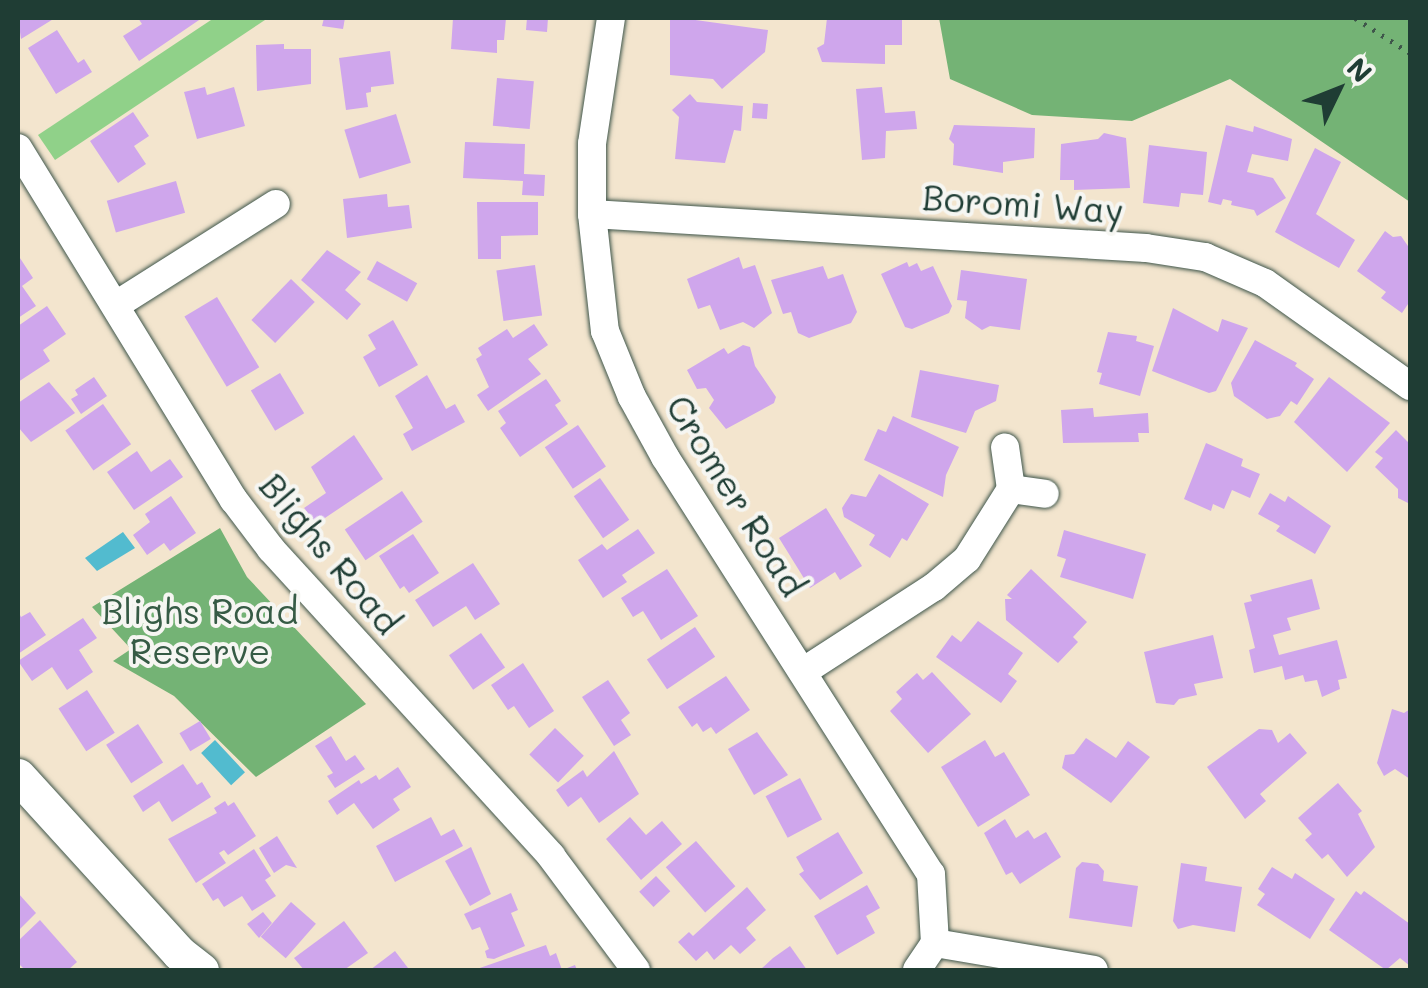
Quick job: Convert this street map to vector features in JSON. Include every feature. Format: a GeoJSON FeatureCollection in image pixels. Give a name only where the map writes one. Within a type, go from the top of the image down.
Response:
{"type":"FeatureCollection","features":[{"type":"Feature","properties":{"kind":"street","name":"Cromer Road"},"geometry":{"type":"LineString","coordinates":[[611,18],[592,144],[592,214],[605,331],[632,397],[665,457],[932,874],[935,943]]}},
{"type":"Feature","properties":{"kind":"street","name":"Blighs Road"},"geometry":{"type":"LineString","coordinates":[[18,148],[234,500],[271,550],[551,856],[636,970]]}},
{"type":"Feature","properties":{"kind":"street"},"geometry":{"type":"LineString","coordinates":[[116,305],[276,204]]}},
{"type":"Feature","properties":{"kind":"street","name":"Boromi Way"},"geometry":{"type":"LineString","coordinates":[[592,214],[1146,248],[1205,257],[1265,284],[1410,386]]}},
{"type":"Feature","properties":{"kind":"street"},"geometry":{"type":"LineString","coordinates":[[804,671],[950,575],[981,542],[1011,490],[1004,447]]}},
{"type":"Feature","properties":{"kind":"street"},"geometry":{"type":"LineString","coordinates":[[1011,490],[1045,494]]}},
{"type":"Feature","properties":{"kind":"street"},"geometry":{"type":"LineString","coordinates":[[18,776],[189,965]]}},
{"type":"Feature","properties":{"kind":"street"},"geometry":{"type":"LineString","coordinates":[[917,970],[935,943],[1094,970]]}},
{"type":"Feature","properties":{"kind":"path"},"geometry":{"type":"LineString","coordinates":[[1356,18],[1410,53]]}},
{"type":"Feature","properties":{"kind":"green space"},"geometry":{"type":"Polygon","coordinates":[[[214,18],[268,18],[55,160],[38,135],[214,18]]]}},
{"type":"Feature","properties":{"kind":"green space"},"geometry":{"type":"Polygon","coordinates":[[[939,18],[1410,18],[1410,202],[1230,79],[1132,121],[1032,115],[950,79],[939,18]]]}},
{"type":"Feature","properties":{"kind":"green space","name":"Blighs Road Reserve"},"geometry":{"type":"Polygon","coordinates":[[[220,528],[247,577],[366,704],[256,777],[174,696],[113,661],[131,649],[92,607],[220,528]]]}},
{"type":"Feature","properties":{"kind":"water"},"geometry":{"type":"Polygon","coordinates":[[[123,532],[135,548],[97,571],[85,558],[123,532]]]}},
{"type":"Feature","properties":{"kind":"water"},"geometry":{"type":"Polygon","coordinates":[[[215,740],[245,772],[231,785],[201,753],[215,740]]]}},
{"type":"Feature","properties":{"kind":"building"},"geometry":{"type":"Polygon","coordinates":[[[18,18],[55,18],[21,39],[18,18]]]}},
{"type":"Feature","properties":{"kind":"building"},"geometry":{"type":"Polygon","coordinates":[[[138,18],[202,18],[139,61],[123,36],[142,24],[138,18]]]}},
{"type":"Feature","properties":{"kind":"building"},"geometry":{"type":"Polygon","coordinates":[[[324,18],[345,18],[343,29],[322,26],[324,18]]]}},
{"type":"Feature","properties":{"kind":"building"},"geometry":{"type":"Polygon","coordinates":[[[453,18],[506,18],[504,40],[497,40],[497,53],[451,49],[453,18]]]}},
{"type":"Feature","properties":{"kind":"building"},"geometry":{"type":"Polygon","coordinates":[[[527,18],[548,18],[547,32],[526,30],[527,18]]]}},
{"type":"Feature","properties":{"kind":"building"},"geometry":{"type":"Polygon","coordinates":[[[681,18],[768,30],[765,52],[722,89],[713,79],[670,75],[670,20],[681,18]]]}},
{"type":"Feature","properties":{"kind":"building"},"geometry":{"type":"Polygon","coordinates":[[[827,18],[902,18],[902,45],[885,45],[885,64],[822,62],[817,48],[824,44],[827,18]]]}},
{"type":"Feature","properties":{"kind":"building"},"geometry":{"type":"Polygon","coordinates":[[[57,30],[78,63],[84,59],[92,72],[56,94],[28,48],[57,30]]]}},
{"type":"Feature","properties":{"kind":"building"},"geometry":{"type":"Polygon","coordinates":[[[284,44],[284,49],[311,49],[311,84],[257,91],[256,45],[284,44]]]}},
{"type":"Feature","properties":{"kind":"building"},"geometry":{"type":"Polygon","coordinates":[[[390,51],[394,84],[371,87],[371,92],[366,93],[368,107],[346,110],[339,58],[390,51]]]}},
{"type":"Feature","properties":{"kind":"building"},"geometry":{"type":"Polygon","coordinates":[[[497,78],[534,81],[530,129],[493,126],[497,78]]]}},
{"type":"Feature","properties":{"kind":"building"},"geometry":{"type":"Polygon","coordinates":[[[205,87],[207,95],[234,87],[245,126],[197,139],[184,92],[205,87]]]}},
{"type":"Feature","properties":{"kind":"building"},"geometry":{"type":"Polygon","coordinates":[[[882,87],[885,113],[915,111],[917,129],[886,131],[885,158],[862,160],[856,89],[882,87]]]}},
{"type":"Feature","properties":{"kind":"building"},"geometry":{"type":"Polygon","coordinates":[[[690,94],[697,102],[743,106],[741,131],[734,130],[725,163],[675,159],[679,117],[672,110],[690,94]]]}},
{"type":"Feature","properties":{"kind":"building"},"geometry":{"type":"Polygon","coordinates":[[[753,103],[768,104],[767,119],[752,118],[753,103]]]}},
{"type":"Feature","properties":{"kind":"building"},"geometry":{"type":"Polygon","coordinates":[[[133,112],[149,136],[134,146],[146,164],[118,183],[90,141],[133,112]]]}},
{"type":"Feature","properties":{"kind":"building"},"geometry":{"type":"Polygon","coordinates":[[[396,114],[411,163],[359,179],[344,130],[396,114]]]}},
{"type":"Feature","properties":{"kind":"building"},"geometry":{"type":"Polygon","coordinates":[[[954,125],[1035,128],[1034,158],[1003,162],[1003,173],[953,165],[954,144],[949,139],[954,125]]]}},
{"type":"Feature","properties":{"kind":"building"},"geometry":{"type":"Polygon","coordinates":[[[1226,125],[1253,132],[1254,126],[1292,139],[1288,161],[1252,154],[1247,172],[1273,178],[1286,198],[1257,216],[1254,210],[1231,205],[1232,201],[1223,199],[1221,205],[1208,202],[1226,125]]]}},
{"type":"Feature","properties":{"kind":"building"},"geometry":{"type":"Polygon","coordinates":[[[1104,133],[1126,138],[1130,188],[1074,190],[1074,180],[1060,180],[1061,144],[1098,139],[1104,133]]]}},
{"type":"Feature","properties":{"kind":"building"},"geometry":{"type":"Polygon","coordinates":[[[465,142],[525,144],[524,174],[545,175],[544,196],[522,195],[523,181],[463,178],[465,142]]]}},
{"type":"Feature","properties":{"kind":"building"},"geometry":{"type":"Polygon","coordinates":[[[1149,145],[1207,152],[1203,195],[1181,193],[1179,207],[1143,203],[1149,145]]]}},
{"type":"Feature","properties":{"kind":"building"},"geometry":{"type":"Polygon","coordinates":[[[1315,148],[1341,162],[1316,214],[1355,240],[1339,268],[1275,232],[1315,148]]]}},
{"type":"Feature","properties":{"kind":"building"},"geometry":{"type":"Polygon","coordinates":[[[176,181],[185,213],[116,233],[107,201],[176,181]]]}},
{"type":"Feature","properties":{"kind":"building"},"geometry":{"type":"Polygon","coordinates":[[[387,194],[388,207],[409,205],[412,228],[347,238],[343,199],[387,194]]]}},
{"type":"Feature","properties":{"kind":"building"},"geometry":{"type":"Polygon","coordinates":[[[477,202],[538,202],[538,235],[501,236],[501,259],[478,259],[477,202]]]}},
{"type":"Feature","properties":{"kind":"building"},"geometry":{"type":"Polygon","coordinates":[[[1385,231],[1393,237],[1401,236],[1410,249],[1410,301],[1402,313],[1381,298],[1386,292],[1357,271],[1385,231]]]}},
{"type":"Feature","properties":{"kind":"building"},"geometry":{"type":"Polygon","coordinates":[[[327,250],[361,272],[345,290],[361,304],[347,320],[301,280],[327,250]]]}},
{"type":"Feature","properties":{"kind":"building"},"geometry":{"type":"Polygon","coordinates":[[[18,255],[33,278],[22,286],[36,306],[18,318],[18,255]]]}},
{"type":"Feature","properties":{"kind":"building"},"geometry":{"type":"Polygon","coordinates":[[[739,257],[743,269],[755,265],[772,313],[754,328],[743,322],[720,330],[710,305],[698,309],[687,279],[739,257]]]}},
{"type":"Feature","properties":{"kind":"building"},"geometry":{"type":"Polygon","coordinates":[[[377,261],[417,283],[407,302],[367,279],[377,261]]]}},
{"type":"Feature","properties":{"kind":"building"},"geometry":{"type":"Polygon","coordinates":[[[907,262],[909,267],[917,263],[921,271],[933,266],[952,306],[949,313],[912,329],[905,327],[881,274],[907,262]]]}},
{"type":"Feature","properties":{"kind":"building"},"geometry":{"type":"Polygon","coordinates":[[[535,265],[542,316],[503,321],[496,270],[535,265]]]}},
{"type":"Feature","properties":{"kind":"building"},"geometry":{"type":"Polygon","coordinates":[[[823,266],[828,279],[843,274],[857,312],[851,323],[809,338],[798,333],[791,312],[783,314],[771,280],[823,266]]]}},
{"type":"Feature","properties":{"kind":"building"},"geometry":{"type":"Polygon","coordinates":[[[961,270],[1027,279],[1020,330],[990,326],[982,330],[965,318],[967,301],[957,300],[961,270]]]}},
{"type":"Feature","properties":{"kind":"building"},"geometry":{"type":"Polygon","coordinates":[[[291,279],[315,302],[275,343],[251,320],[291,279]]]}},
{"type":"Feature","properties":{"kind":"building"},"geometry":{"type":"Polygon","coordinates":[[[217,297],[259,367],[227,387],[184,317],[217,297]]]}},
{"type":"Feature","properties":{"kind":"building"},"geometry":{"type":"Polygon","coordinates":[[[47,306],[66,334],[43,350],[50,361],[18,382],[18,326],[47,306]]]}},
{"type":"Feature","properties":{"kind":"building"},"geometry":{"type":"Polygon","coordinates":[[[1173,308],[1218,332],[1222,319],[1248,328],[1216,391],[1209,393],[1152,371],[1173,308]]]}},
{"type":"Feature","properties":{"kind":"building"},"geometry":{"type":"Polygon","coordinates":[[[393,320],[418,365],[379,387],[363,357],[376,349],[368,335],[393,320]]]}},
{"type":"Feature","properties":{"kind":"building"},"geometry":{"type":"Polygon","coordinates":[[[534,324],[548,345],[528,359],[541,374],[488,411],[477,395],[489,387],[476,359],[482,355],[478,348],[507,329],[513,338],[534,324]]]}},
{"type":"Feature","properties":{"kind":"building"},"geometry":{"type":"Polygon","coordinates":[[[1108,332],[1137,336],[1136,341],[1154,346],[1140,396],[1099,384],[1102,373],[1097,372],[1108,332]]]}},
{"type":"Feature","properties":{"kind":"building"},"geometry":{"type":"Polygon","coordinates":[[[1255,340],[1297,363],[1295,366],[1314,379],[1297,405],[1291,401],[1280,416],[1267,419],[1234,396],[1231,383],[1255,340]]]}},
{"type":"Feature","properties":{"kind":"building"},"geometry":{"type":"Polygon","coordinates":[[[743,345],[750,347],[755,366],[776,397],[774,403],[726,429],[709,408],[714,400],[706,388],[697,389],[687,370],[724,348],[728,354],[743,345]]]}},
{"type":"Feature","properties":{"kind":"building"},"geometry":{"type":"Polygon","coordinates":[[[920,370],[999,385],[996,401],[975,411],[966,433],[911,417],[920,370]]]}},
{"type":"Feature","properties":{"kind":"building"},"geometry":{"type":"Polygon","coordinates":[[[280,373],[304,413],[275,431],[251,391],[280,373]]]}},
{"type":"Feature","properties":{"kind":"building"},"geometry":{"type":"Polygon","coordinates":[[[427,375],[446,409],[455,404],[465,422],[412,451],[403,434],[413,428],[395,396],[427,375]]]}},
{"type":"Feature","properties":{"kind":"building"},"geometry":{"type":"Polygon","coordinates":[[[94,377],[107,396],[81,414],[71,399],[78,395],[75,390],[94,377]]]}},
{"type":"Feature","properties":{"kind":"building"},"geometry":{"type":"Polygon","coordinates":[[[1329,377],[1390,423],[1347,472],[1294,422],[1329,377]]]}},
{"type":"Feature","properties":{"kind":"building"},"geometry":{"type":"Polygon","coordinates":[[[546,379],[561,401],[555,405],[568,424],[520,457],[500,428],[506,423],[498,411],[546,379]]]}},
{"type":"Feature","properties":{"kind":"building"},"geometry":{"type":"Polygon","coordinates":[[[49,382],[75,413],[31,442],[18,427],[18,403],[49,382]]]}},
{"type":"Feature","properties":{"kind":"building"},"geometry":{"type":"Polygon","coordinates":[[[103,404],[131,444],[93,471],[65,430],[103,404]]]}},
{"type":"Feature","properties":{"kind":"building"},"geometry":{"type":"Polygon","coordinates":[[[1093,408],[1094,417],[1148,413],[1149,433],[1138,433],[1139,442],[1063,443],[1061,410],[1093,408]]]}},
{"type":"Feature","properties":{"kind":"building"},"geometry":{"type":"Polygon","coordinates":[[[893,416],[959,447],[946,475],[943,497],[864,460],[878,429],[886,432],[893,416]]]}},
{"type":"Feature","properties":{"kind":"building"},"geometry":{"type":"Polygon","coordinates":[[[578,425],[606,466],[573,489],[545,447],[578,425]]]}},
{"type":"Feature","properties":{"kind":"building"},"geometry":{"type":"Polygon","coordinates":[[[1396,430],[1410,444],[1410,504],[1398,498],[1398,489],[1375,467],[1383,458],[1375,452],[1396,430]]]}},
{"type":"Feature","properties":{"kind":"building"},"geometry":{"type":"Polygon","coordinates":[[[354,435],[383,479],[316,524],[304,508],[326,493],[311,467],[354,435]]]}},
{"type":"Feature","properties":{"kind":"building"},"geometry":{"type":"Polygon","coordinates":[[[1206,443],[1243,459],[1241,466],[1260,474],[1250,498],[1232,490],[1224,509],[1213,504],[1211,511],[1184,499],[1206,443]]]}},
{"type":"Feature","properties":{"kind":"building"},"geometry":{"type":"Polygon","coordinates":[[[137,451],[151,472],[170,459],[183,477],[134,510],[107,472],[137,451]]]}},
{"type":"Feature","properties":{"kind":"building"},"geometry":{"type":"Polygon","coordinates":[[[879,474],[929,504],[907,541],[902,538],[890,558],[869,545],[875,535],[844,517],[842,508],[851,494],[866,497],[879,474]]]}},
{"type":"Feature","properties":{"kind":"building"},"geometry":{"type":"Polygon","coordinates":[[[600,478],[629,520],[603,538],[574,496],[600,478]]]}},
{"type":"Feature","properties":{"kind":"building"},"geometry":{"type":"Polygon","coordinates":[[[402,491],[423,522],[365,560],[345,530],[402,491]]]}},
{"type":"Feature","properties":{"kind":"building"},"geometry":{"type":"Polygon","coordinates":[[[1270,493],[1285,502],[1288,496],[1331,526],[1315,554],[1276,531],[1280,526],[1258,514],[1270,493]]]}},
{"type":"Feature","properties":{"kind":"building"},"geometry":{"type":"Polygon","coordinates":[[[171,496],[196,533],[170,551],[164,543],[147,555],[133,535],[150,522],[145,514],[171,496]]]}},
{"type":"Feature","properties":{"kind":"building"},"geometry":{"type":"Polygon","coordinates":[[[826,508],[862,566],[840,580],[835,572],[810,588],[779,538],[826,508]]]}},
{"type":"Feature","properties":{"kind":"building"},"geometry":{"type":"Polygon","coordinates":[[[638,529],[655,553],[622,575],[627,582],[603,598],[578,560],[602,544],[607,550],[638,529]]]}},
{"type":"Feature","properties":{"kind":"building"},"geometry":{"type":"Polygon","coordinates":[[[1064,530],[1146,554],[1133,599],[1060,577],[1066,559],[1057,556],[1064,530]]]}},
{"type":"Feature","properties":{"kind":"building"},"geometry":{"type":"Polygon","coordinates":[[[413,534],[439,573],[409,593],[404,586],[400,589],[379,556],[413,534]]]}},
{"type":"Feature","properties":{"kind":"building"},"geometry":{"type":"Polygon","coordinates":[[[473,563],[500,604],[475,620],[466,606],[433,627],[415,600],[473,563]]]}},
{"type":"Feature","properties":{"kind":"building"},"geometry":{"type":"Polygon","coordinates":[[[667,569],[698,616],[661,640],[643,611],[633,617],[621,598],[667,569]]]}},
{"type":"Feature","properties":{"kind":"building"},"geometry":{"type":"Polygon","coordinates":[[[1031,569],[1087,622],[1073,637],[1078,642],[1058,663],[1006,620],[1005,599],[1012,599],[1007,595],[1031,569]]]}},
{"type":"Feature","properties":{"kind":"building"},"geometry":{"type":"Polygon","coordinates":[[[1312,579],[1320,609],[1287,618],[1291,630],[1273,635],[1279,655],[1337,640],[1347,678],[1338,680],[1340,689],[1322,697],[1317,680],[1305,682],[1303,675],[1285,680],[1282,666],[1254,673],[1249,650],[1255,648],[1244,603],[1252,601],[1250,595],[1312,579]]]}},
{"type":"Feature","properties":{"kind":"building"},"geometry":{"type":"Polygon","coordinates":[[[18,611],[21,617],[30,612],[46,635],[18,654],[18,611]]]}},
{"type":"Feature","properties":{"kind":"building"},"geometry":{"type":"Polygon","coordinates":[[[83,618],[97,638],[79,650],[93,672],[67,690],[52,667],[32,681],[18,661],[83,618]]]}},
{"type":"Feature","properties":{"kind":"building"},"geometry":{"type":"Polygon","coordinates":[[[978,621],[1023,653],[1008,674],[1017,681],[1001,703],[936,657],[952,635],[961,642],[978,621]]]}},
{"type":"Feature","properties":{"kind":"building"},"geometry":{"type":"Polygon","coordinates":[[[695,627],[715,657],[667,689],[647,659],[695,627]]]}},
{"type":"Feature","properties":{"kind":"building"},"geometry":{"type":"Polygon","coordinates":[[[481,633],[505,667],[473,690],[449,655],[481,633]]]}},
{"type":"Feature","properties":{"kind":"building"},"geometry":{"type":"Polygon","coordinates":[[[1213,635],[1223,678],[1194,684],[1197,695],[1179,699],[1174,705],[1156,703],[1144,652],[1213,635]]]}},
{"type":"Feature","properties":{"kind":"building"},"geometry":{"type":"Polygon","coordinates":[[[523,663],[554,711],[529,728],[514,706],[508,710],[491,685],[523,663]]]}},
{"type":"Feature","properties":{"kind":"building"},"geometry":{"type":"Polygon","coordinates":[[[932,672],[971,714],[928,753],[890,711],[902,699],[896,692],[917,673],[923,680],[932,672]]]}},
{"type":"Feature","properties":{"kind":"building"},"geometry":{"type":"Polygon","coordinates":[[[726,676],[750,710],[716,734],[711,727],[703,732],[697,723],[692,727],[678,707],[726,676]]]}},
{"type":"Feature","properties":{"kind":"building"},"geometry":{"type":"Polygon","coordinates":[[[608,680],[630,713],[621,720],[631,735],[614,746],[582,697],[608,680]]]}},
{"type":"Feature","properties":{"kind":"building"},"geometry":{"type":"Polygon","coordinates":[[[87,690],[115,733],[86,751],[58,709],[87,690]]]}},
{"type":"Feature","properties":{"kind":"building"},"geometry":{"type":"Polygon","coordinates":[[[1392,709],[1404,713],[1410,709],[1410,779],[1395,769],[1384,776],[1377,763],[1392,709]]]}},
{"type":"Feature","properties":{"kind":"building"},"geometry":{"type":"Polygon","coordinates":[[[200,721],[211,739],[190,751],[179,733],[200,721]]]}},
{"type":"Feature","properties":{"kind":"building"},"geometry":{"type":"Polygon","coordinates":[[[138,724],[163,763],[131,783],[106,745],[138,724]]]}},
{"type":"Feature","properties":{"kind":"building"},"geometry":{"type":"Polygon","coordinates":[[[555,728],[584,756],[558,782],[529,755],[555,728]]]}},
{"type":"Feature","properties":{"kind":"building"},"geometry":{"type":"Polygon","coordinates":[[[1259,729],[1272,730],[1278,743],[1290,733],[1307,753],[1260,794],[1266,801],[1245,819],[1207,767],[1259,729]]]}},
{"type":"Feature","properties":{"kind":"building"},"geometry":{"type":"Polygon","coordinates":[[[757,732],[788,775],[754,795],[728,749],[757,732]]]}},
{"type":"Feature","properties":{"kind":"building"},"geometry":{"type":"Polygon","coordinates":[[[331,736],[346,761],[355,755],[365,769],[335,788],[327,776],[333,773],[315,746],[331,736]]]}},
{"type":"Feature","properties":{"kind":"building"},"geometry":{"type":"Polygon","coordinates":[[[1086,738],[1116,758],[1128,741],[1150,757],[1111,803],[1062,768],[1065,755],[1074,754],[1086,738]]]}},
{"type":"Feature","properties":{"kind":"building"},"geometry":{"type":"Polygon","coordinates":[[[985,740],[995,757],[1004,752],[1030,795],[978,827],[941,767],[985,740]]]}},
{"type":"Feature","properties":{"kind":"building"},"geometry":{"type":"Polygon","coordinates":[[[614,751],[639,794],[599,823],[581,797],[568,807],[556,790],[583,770],[587,777],[614,751]]]}},
{"type":"Feature","properties":{"kind":"building"},"geometry":{"type":"Polygon","coordinates":[[[183,764],[211,797],[172,822],[159,801],[143,812],[133,796],[183,764]]]}},
{"type":"Feature","properties":{"kind":"building"},"geometry":{"type":"Polygon","coordinates":[[[398,767],[411,787],[393,799],[400,810],[373,829],[354,803],[337,815],[328,801],[359,780],[361,784],[376,775],[379,780],[398,767]]]}},
{"type":"Feature","properties":{"kind":"building"},"geometry":{"type":"Polygon","coordinates":[[[800,778],[822,819],[788,838],[766,796],[800,778]]]}},
{"type":"Feature","properties":{"kind":"building"},"geometry":{"type":"Polygon","coordinates":[[[1338,783],[1362,811],[1358,814],[1375,847],[1347,877],[1328,854],[1322,859],[1305,840],[1312,834],[1298,818],[1338,783]]]}},
{"type":"Feature","properties":{"kind":"building"},"geometry":{"type":"Polygon","coordinates":[[[225,801],[228,806],[234,802],[256,836],[228,855],[224,850],[219,853],[226,863],[196,883],[168,839],[217,813],[214,808],[225,801]]]}},
{"type":"Feature","properties":{"kind":"building"},"geometry":{"type":"Polygon","coordinates":[[[431,817],[441,836],[454,829],[463,846],[395,882],[376,846],[431,817]]]}},
{"type":"Feature","properties":{"kind":"building"},"geometry":{"type":"Polygon","coordinates":[[[630,817],[646,835],[662,821],[682,844],[641,880],[606,839],[630,817]]]}},
{"type":"Feature","properties":{"kind":"building"},"geometry":{"type":"Polygon","coordinates":[[[1005,819],[1016,838],[1028,830],[1034,839],[1046,832],[1061,857],[1020,884],[1012,872],[1006,875],[984,833],[1005,819]]]}},
{"type":"Feature","properties":{"kind":"building"},"geometry":{"type":"Polygon","coordinates":[[[838,832],[863,873],[820,900],[799,874],[804,871],[796,857],[838,832]]]}},
{"type":"Feature","properties":{"kind":"building"},"geometry":{"type":"Polygon","coordinates":[[[277,836],[297,868],[286,865],[274,873],[259,848],[277,836]]]}},
{"type":"Feature","properties":{"kind":"building"},"geometry":{"type":"Polygon","coordinates":[[[696,841],[735,886],[705,913],[666,867],[696,841]]]}},
{"type":"Feature","properties":{"kind":"building"},"geometry":{"type":"Polygon","coordinates":[[[471,847],[491,894],[470,906],[445,861],[471,847]]]}},
{"type":"Feature","properties":{"kind":"building"},"geometry":{"type":"Polygon","coordinates":[[[254,849],[271,876],[265,880],[276,896],[252,911],[242,896],[224,907],[218,898],[213,901],[202,884],[254,849]]]}},
{"type":"Feature","properties":{"kind":"building"},"geometry":{"type":"Polygon","coordinates":[[[1082,862],[1098,864],[1104,871],[1103,881],[1138,886],[1132,927],[1069,918],[1076,868],[1082,862]]]}},
{"type":"Feature","properties":{"kind":"building"},"geometry":{"type":"Polygon","coordinates":[[[1181,863],[1207,867],[1205,881],[1242,887],[1235,932],[1193,925],[1178,929],[1173,921],[1181,863]]]}},
{"type":"Feature","properties":{"kind":"building"},"geometry":{"type":"Polygon","coordinates":[[[1272,867],[1292,879],[1295,873],[1335,899],[1310,939],[1257,905],[1265,894],[1258,889],[1272,867]]]}},
{"type":"Feature","properties":{"kind":"building"},"geometry":{"type":"Polygon","coordinates":[[[656,876],[670,891],[654,907],[639,892],[656,876]]]}},
{"type":"Feature","properties":{"kind":"building"},"geometry":{"type":"Polygon","coordinates":[[[867,885],[880,908],[866,916],[875,933],[837,955],[814,916],[867,885]]]}},
{"type":"Feature","properties":{"kind":"building"},"geometry":{"type":"Polygon","coordinates":[[[747,887],[766,910],[746,928],[756,940],[740,954],[731,945],[714,960],[707,951],[696,961],[678,942],[689,932],[693,936],[747,887]]]}},
{"type":"Feature","properties":{"kind":"building"},"geometry":{"type":"Polygon","coordinates":[[[1356,891],[1361,895],[1364,891],[1410,924],[1410,966],[1400,958],[1386,970],[1329,930],[1356,891]]]}},
{"type":"Feature","properties":{"kind":"building"},"geometry":{"type":"Polygon","coordinates":[[[18,893],[36,913],[18,931],[18,893]]]}},
{"type":"Feature","properties":{"kind":"building"},"geometry":{"type":"Polygon","coordinates":[[[511,893],[518,910],[511,913],[525,946],[494,959],[487,958],[485,951],[489,949],[480,927],[472,930],[464,914],[511,893]]]}},
{"type":"Feature","properties":{"kind":"building"},"geometry":{"type":"Polygon","coordinates":[[[291,902],[316,924],[286,958],[261,937],[291,902]]]}},
{"type":"Feature","properties":{"kind":"building"},"geometry":{"type":"Polygon","coordinates":[[[263,912],[272,923],[259,938],[247,924],[263,912]]]}},
{"type":"Feature","properties":{"kind":"building"},"geometry":{"type":"Polygon","coordinates":[[[40,920],[77,962],[68,970],[25,970],[18,963],[18,941],[40,920]]]}},
{"type":"Feature","properties":{"kind":"building"},"geometry":{"type":"Polygon","coordinates":[[[344,921],[368,953],[344,970],[304,970],[294,958],[344,921]]]}},
{"type":"Feature","properties":{"kind":"building"},"geometry":{"type":"Polygon","coordinates":[[[546,945],[550,956],[556,953],[562,970],[474,970],[546,945]]]}},
{"type":"Feature","properties":{"kind":"building"},"geometry":{"type":"Polygon","coordinates":[[[790,946],[807,970],[760,970],[773,958],[790,946]]]}},
{"type":"Feature","properties":{"kind":"building"},"geometry":{"type":"Polygon","coordinates":[[[395,951],[408,968],[370,970],[395,951]]]}}]}
